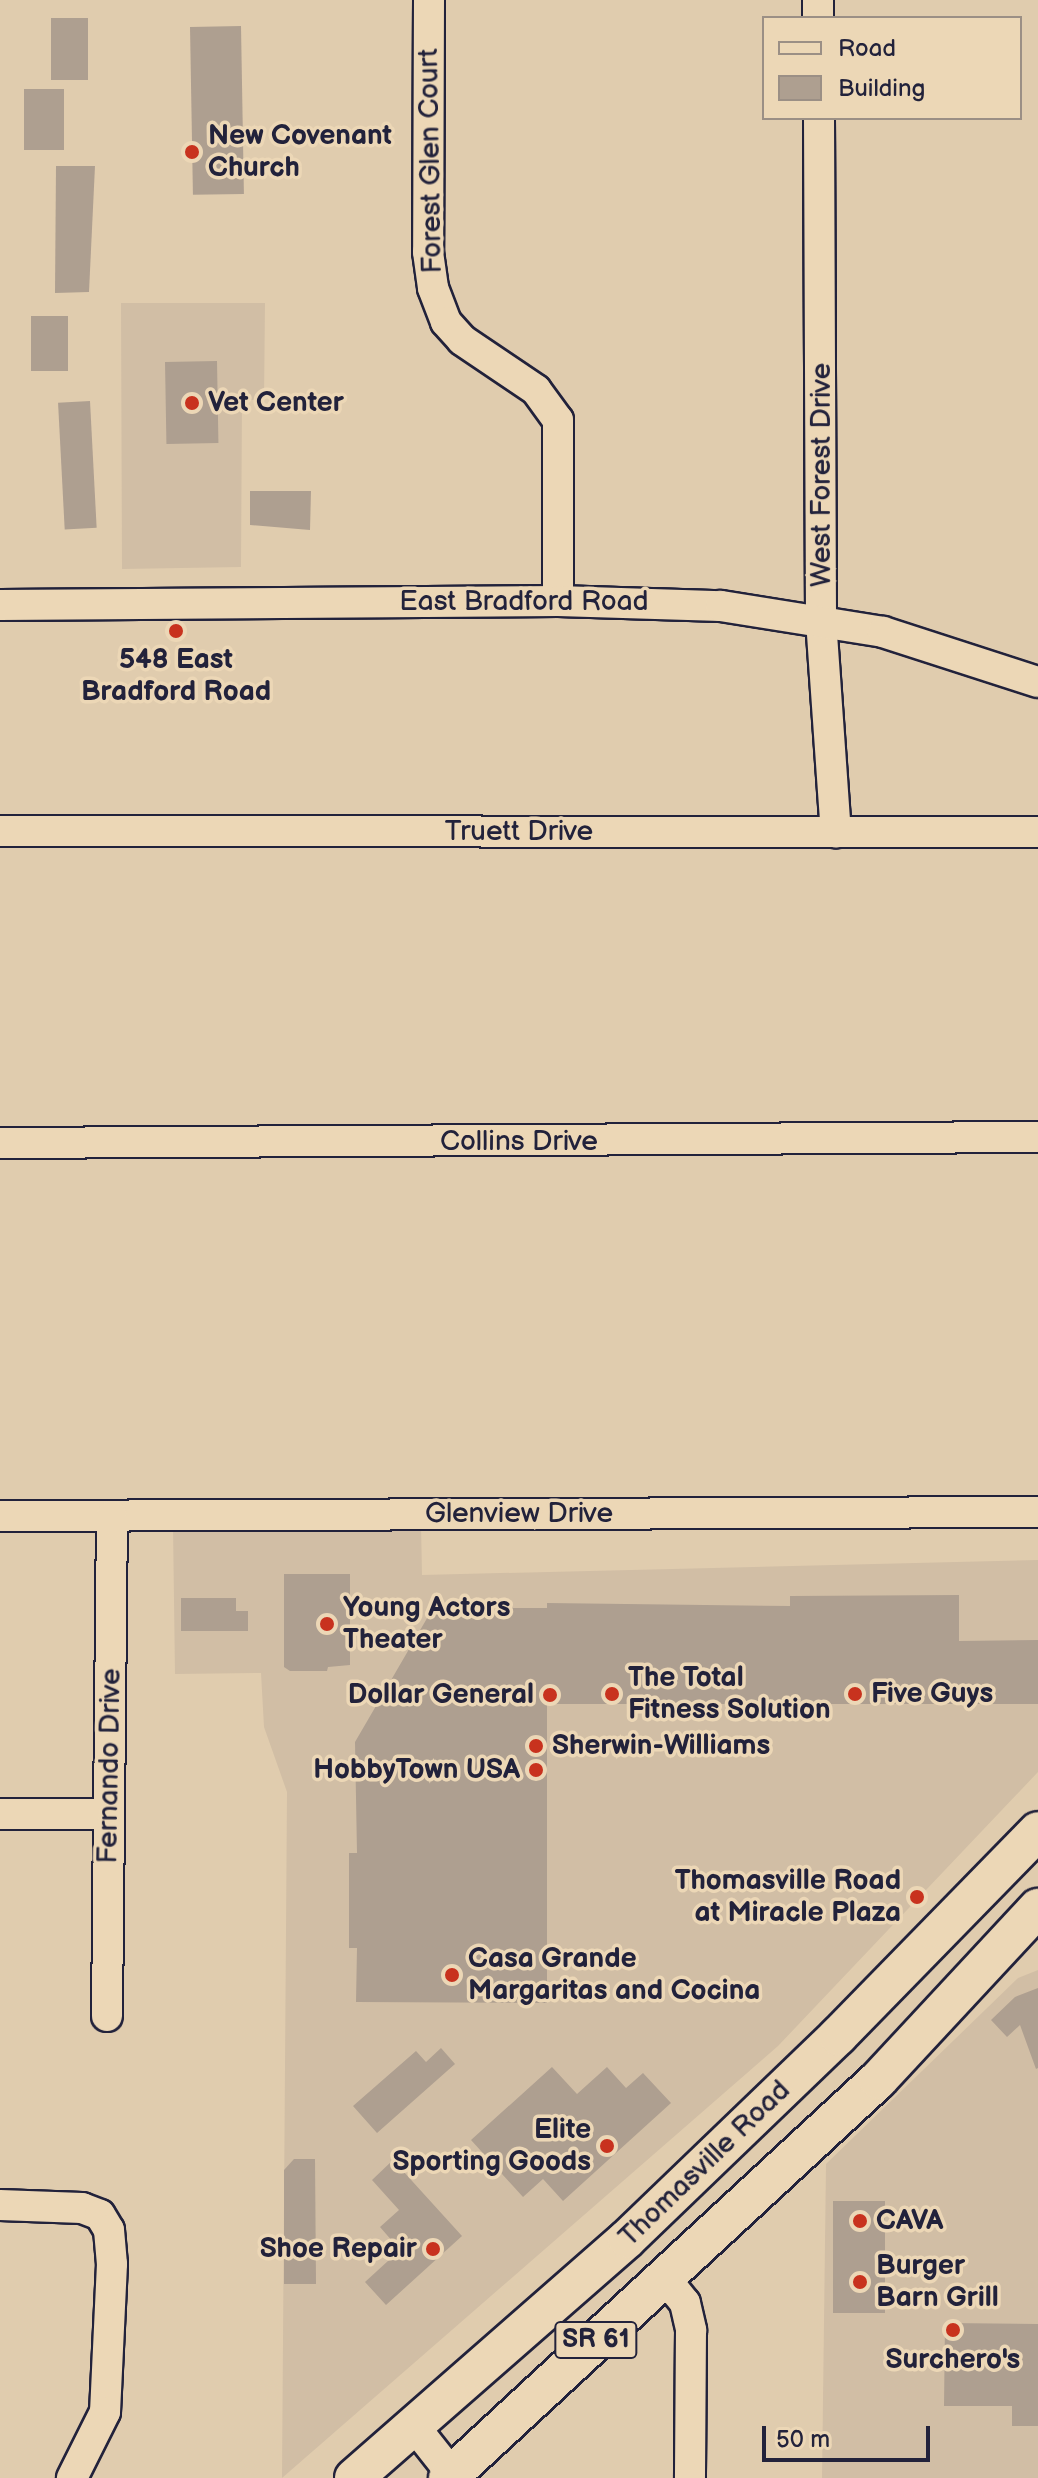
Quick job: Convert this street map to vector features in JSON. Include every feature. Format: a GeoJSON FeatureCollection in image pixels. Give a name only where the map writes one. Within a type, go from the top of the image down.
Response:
{"type":"FeatureCollection","features":[{"type":"Feature","properties":{"kind":"main road","name":"Thomasville Road"},"geometry":{"type":"LineString","coordinates":[[354,2478],[661,2206],[838,2036],[1038,1831]]}},
{"type":"Feature","properties":{"kind":"main road","name":"Thomasville Road"},"geometry":{"type":"LineString","coordinates":[[452,2477],[878,2080],[1038,1908]]}},
{"type":"Feature","properties":{"kind":"main road"},"geometry":{"type":"LineString","coordinates":[[838,2036],[878,2080]]}},
{"type":"Feature","properties":{"kind":"main road"},"geometry":{"type":"LineString","coordinates":[[661,2206],[701,2242]]}},
{"type":"Feature","properties":{"kind":"street","name":"Forest Glen Court"},"geometry":{"type":"LineString","coordinates":[[429,0],[428,252],[433,288],[446,322],[462,340],[536,390],[558,420],[558,601]]}},
{"type":"Feature","properties":{"kind":"street","name":"West Forest Drive"},"geometry":{"type":"LineString","coordinates":[[819,120],[821,620],[836,832]]}},
{"type":"Feature","properties":{"kind":"street","name":"East Bradford Road"},"geometry":{"type":"LineString","coordinates":[[0,605],[558,601],[721,606],[821,620],[940,648],[1038,682]]}},
{"type":"Feature","properties":{"kind":"street","name":"Truett Drive"},"geometry":{"type":"LineString","coordinates":[[0,831],[1038,832]]}},
{"type":"Feature","properties":{"kind":"street","name":"Collins Drive"},"geometry":{"type":"LineString","coordinates":[[0,1143],[1038,1137]]}},
{"type":"Feature","properties":{"kind":"street","name":"Glenview Drive"},"geometry":{"type":"LineString","coordinates":[[0,1516],[1038,1512]]}},
{"type":"Feature","properties":{"kind":"street","name":"Fernando Drive"},"geometry":{"type":"LineString","coordinates":[[107,2016],[112,1516]]}},
{"type":"Feature","properties":{"kind":"street"},"geometry":{"type":"LineString","coordinates":[[0,1814],[109,1814]]}},
{"type":"Feature","properties":{"kind":"street"},"geometry":{"type":"LineString","coordinates":[[0,2205],[82,2208],[100,2215],[109,2230],[112,2264],[109,2387],[95,2439],[72,2478]]}},
{"type":"Feature","properties":{"kind":"street"},"geometry":{"type":"LineString","coordinates":[[664,2277],[685,2303],[691,2330],[690,2478]]}},
{"type":"Feature","properties":{"kind":"street"},"geometry":{"type":"LineString","coordinates":[[414,2426],[452,2477]]}},
{"type":"Feature","properties":{"kind":"shaded area"},"geometry":{"type":"Polygon","coordinates":[[[121,303],[265,303],[264,400],[242,400],[241,567],[122,569],[121,303]]]}},
{"type":"Feature","properties":{"kind":"shaded area"},"geometry":{"type":"Polygon","coordinates":[[[421,1524],[422,1575],[1038,1560],[1038,1772],[778,2046],[282,2478],[287,1792],[264,1727],[261,1673],[175,1674],[173,1526],[421,1524]]]}},
{"type":"Feature","properties":{"kind":"shaded area"},"geometry":{"type":"Polygon","coordinates":[[[1038,1970],[1038,2478],[822,2478],[826,2164],[1018,1978],[1038,1970]]]}},
{"type":"Feature","properties":{"kind":"building"},"geometry":{"type":"Polygon","coordinates":[[[51,18],[88,18],[88,80],[51,80],[51,18]]]}},
{"type":"Feature","properties":{"kind":"building"},"geometry":{"type":"Polygon","coordinates":[[[241,26],[244,194],[193,195],[190,27],[241,26]]]}},
{"type":"Feature","properties":{"kind":"building"},"geometry":{"type":"Polygon","coordinates":[[[24,89],[64,89],[64,150],[24,150],[24,89]]]}},
{"type":"Feature","properties":{"kind":"building"},"geometry":{"type":"Polygon","coordinates":[[[56,166],[95,166],[89,292],[55,293],[56,166]]]}},
{"type":"Feature","properties":{"kind":"building"},"geometry":{"type":"Polygon","coordinates":[[[31,316],[68,316],[68,371],[31,371],[31,316]]]}},
{"type":"Feature","properties":{"kind":"building","name":"Vet Center"},"geometry":{"type":"Polygon","coordinates":[[[217,361],[218,443],[166,444],[165,362],[217,361]]]}},
{"type":"Feature","properties":{"kind":"building"},"geometry":{"type":"Polygon","coordinates":[[[90,401],[97,528],[65,530],[58,403],[90,401]]]}},
{"type":"Feature","properties":{"kind":"building"},"geometry":{"type":"Polygon","coordinates":[[[250,491],[311,491],[310,530],[250,525],[250,491]]]}},
{"type":"Feature","properties":{"kind":"building"},"geometry":{"type":"Polygon","coordinates":[[[284,1574],[350,1574],[350,1665],[328,1667],[327,1671],[290,1671],[284,1667],[284,1574]]]}},
{"type":"Feature","properties":{"kind":"building"},"geometry":{"type":"Polygon","coordinates":[[[959,1595],[959,1641],[1038,1640],[1038,1704],[547,1704],[547,2003],[356,2002],[357,1948],[349,1948],[349,1853],[357,1853],[355,1742],[433,1608],[547,1608],[547,1603],[790,1606],[790,1596],[959,1595]]]}},
{"type":"Feature","properties":{"kind":"building"},"geometry":{"type":"Polygon","coordinates":[[[181,1598],[236,1598],[236,1611],[248,1611],[248,1631],[181,1631],[181,1598]]]}},
{"type":"Feature","properties":{"kind":"building"},"geometry":{"type":"Polygon","coordinates":[[[1038,1988],[1036,2069],[1020,2025],[1007,2037],[991,2020],[1015,1997],[1038,1988]]]}},
{"type":"Feature","properties":{"kind":"building"},"geometry":{"type":"Polygon","coordinates":[[[441,2048],[455,2064],[377,2133],[353,2106],[416,2051],[426,2062],[441,2048]]]}},
{"type":"Feature","properties":{"kind":"building"},"geometry":{"type":"Polygon","coordinates":[[[552,2067],[577,2094],[607,2067],[626,2088],[643,2073],[671,2103],[563,2201],[543,2179],[523,2197],[471,2140],[552,2067]]]}},
{"type":"Feature","properties":{"kind":"building"},"geometry":{"type":"Polygon","coordinates":[[[294,2159],[315,2159],[316,2284],[284,2284],[284,2170],[294,2159]]]}},
{"type":"Feature","properties":{"kind":"building"},"geometry":{"type":"Polygon","coordinates":[[[393,2160],[462,2236],[386,2305],[365,2282],[400,2250],[380,2227],[399,2210],[372,2180],[393,2160]]]}},
{"type":"Feature","properties":{"kind":"building"},"geometry":{"type":"Polygon","coordinates":[[[833,2201],[885,2201],[885,2313],[833,2313],[833,2201]]]}},
{"type":"Feature","properties":{"kind":"building"},"geometry":{"type":"Polygon","coordinates":[[[945,2323],[1038,2324],[1038,2426],[1012,2426],[1012,2406],[944,2406],[945,2323]]]}},
{"type":"Feature","properties":{"kind":"place","name":"New Covenant Church"},"geometry":{"type":"Point","coordinates":[192,152]}},
{"type":"Feature","properties":{"kind":"place","name":"Vet Center"},"geometry":{"type":"Point","coordinates":[192,403]}},
{"type":"Feature","properties":{"kind":"place","name":"548 East Bradford Road"},"geometry":{"type":"Point","coordinates":[176,631]}},
{"type":"Feature","properties":{"kind":"place","name":"Young Actors Theater"},"geometry":{"type":"Point","coordinates":[327,1624]}},
{"type":"Feature","properties":{"kind":"place","name":"The Total Fitness Solution"},"geometry":{"type":"Point","coordinates":[612,1694]}},
{"type":"Feature","properties":{"kind":"place","name":"Five Guys"},"geometry":{"type":"Point","coordinates":[855,1694]}},
{"type":"Feature","properties":{"kind":"place","name":"Dollar General"},"geometry":{"type":"Point","coordinates":[550,1695]}},
{"type":"Feature","properties":{"kind":"place","name":"Sherwin-Williams"},"geometry":{"type":"Point","coordinates":[536,1746]}},
{"type":"Feature","properties":{"kind":"place","name":"HobbyTown USA"},"geometry":{"type":"Point","coordinates":[536,1770]}},
{"type":"Feature","properties":{"kind":"place","name":"Thomasville Road at Miracle Plaza"},"geometry":{"type":"Point","coordinates":[917,1897]}},
{"type":"Feature","properties":{"kind":"place","name":"Casa Grande Margaritas and Cocina"},"geometry":{"type":"Point","coordinates":[452,1975]}},
{"type":"Feature","properties":{"kind":"place","name":"Elite Sporting Goods"},"geometry":{"type":"Point","coordinates":[607,2146]}},
{"type":"Feature","properties":{"kind":"place","name":"CAVA"},"geometry":{"type":"Point","coordinates":[860,2221]}},
{"type":"Feature","properties":{"kind":"place","name":"Shoe Repair"},"geometry":{"type":"Point","coordinates":[433,2249]}},
{"type":"Feature","properties":{"kind":"place","name":"Burger Barn Grill"},"geometry":{"type":"Point","coordinates":[860,2282]}},
{"type":"Feature","properties":{"kind":"place","name":"Surchero's"},"geometry":{"type":"Point","coordinates":[953,2330]}}]}
